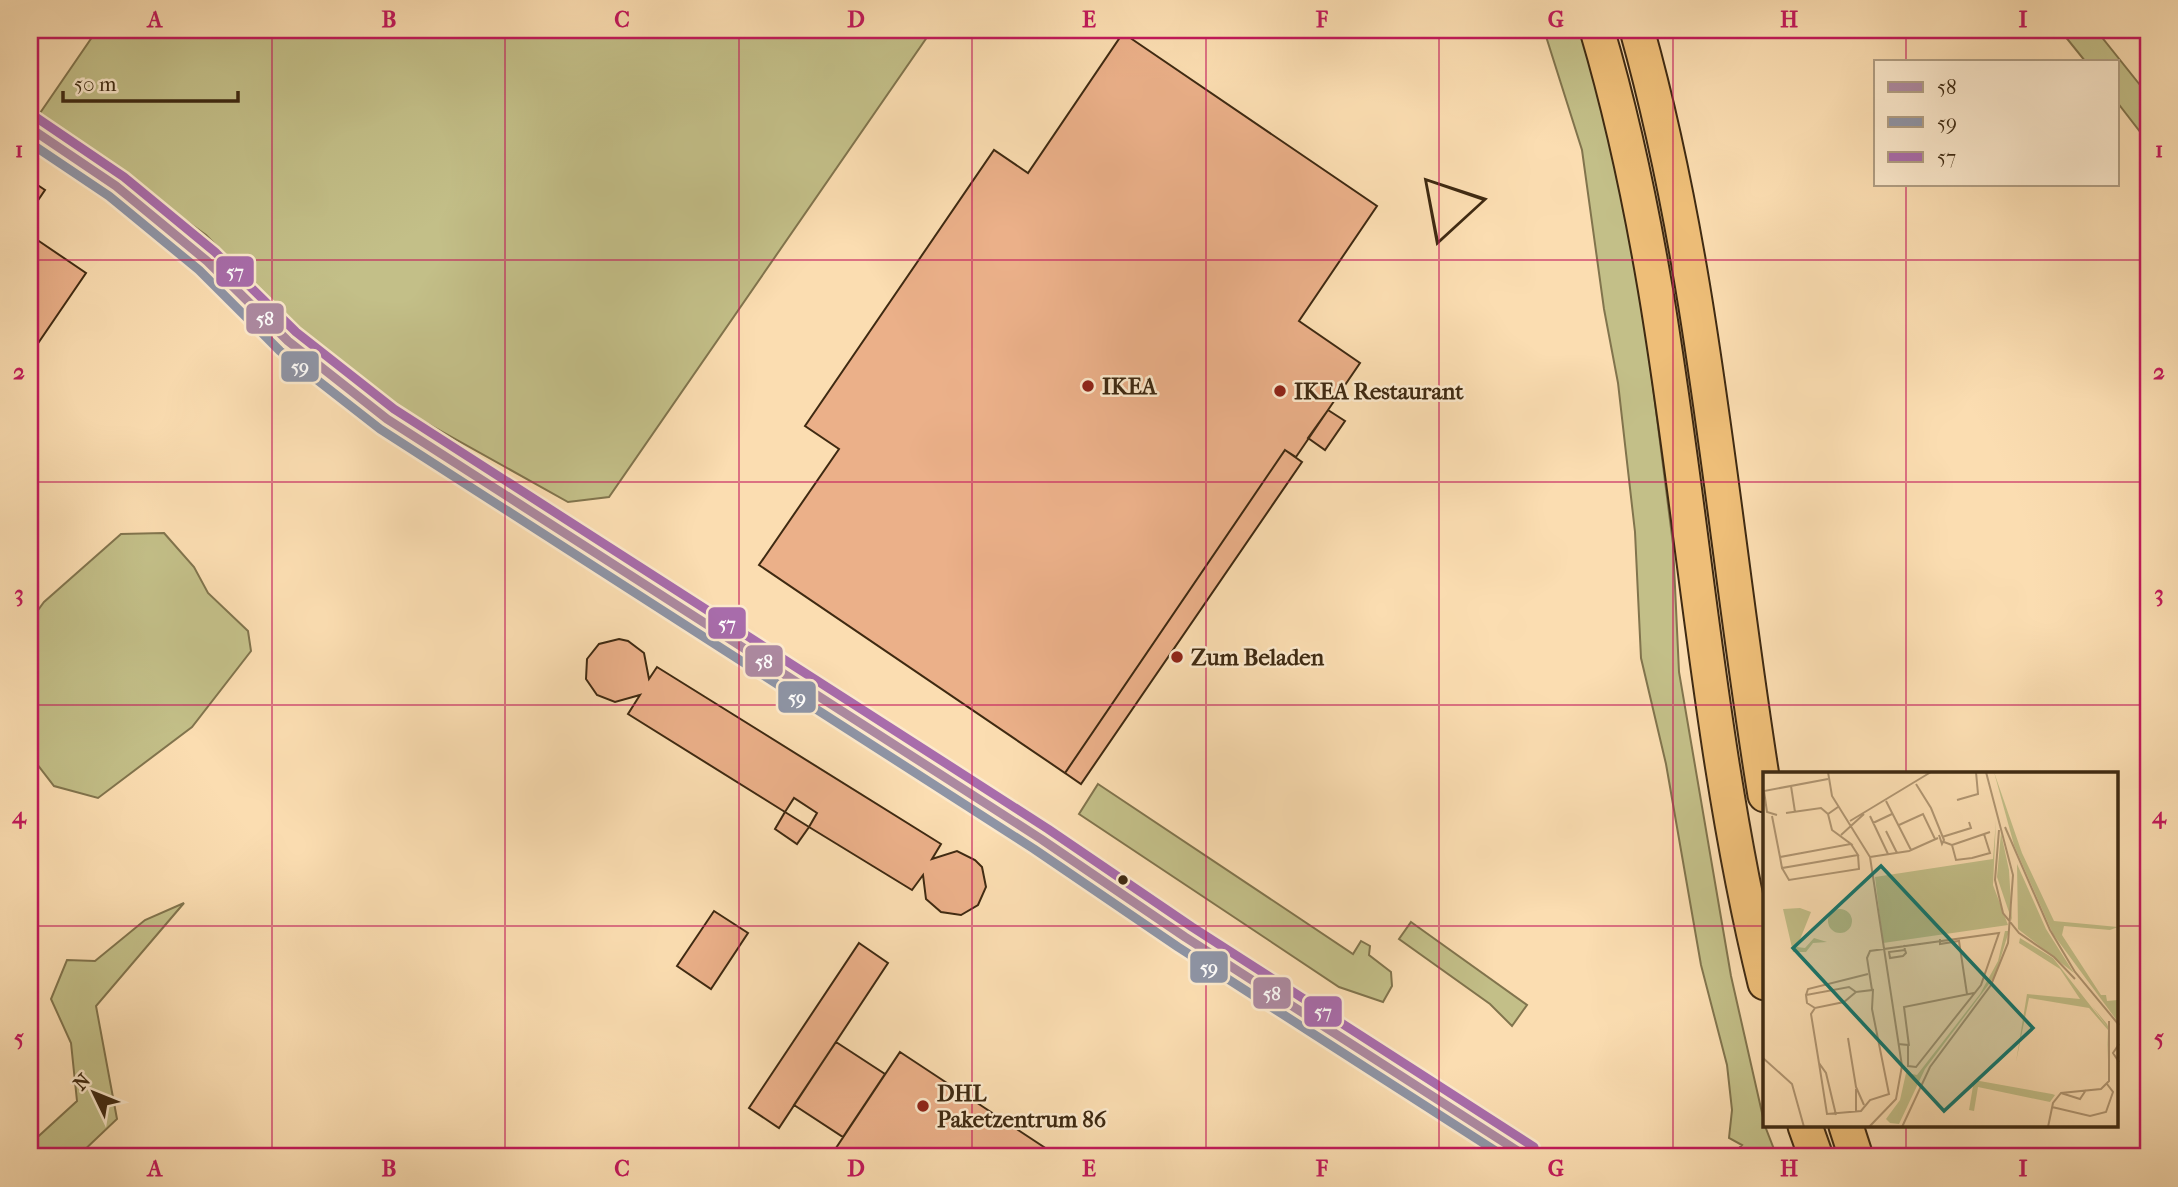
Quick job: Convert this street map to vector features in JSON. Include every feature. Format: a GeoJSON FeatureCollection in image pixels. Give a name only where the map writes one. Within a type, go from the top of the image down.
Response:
{"type":"FeatureCollection","features":[{"type":"Feature","properties":{"kind":"highway"},"geometry":{"type":"LineString","coordinates":[[1597,30],[1627,146],[1653,279],[1729,819],[1763,974]]}},
{"type":"Feature","properties":{"kind":"highway"},"geometry":{"type":"LineString","coordinates":[[1637,30],[1671,166],[1691,268],[1763,782]]}},
{"type":"Feature","properties":{"kind":"highway"},"geometry":{"type":"LineString","coordinates":[[1806,1128],[1816,1157]]}},
{"type":"Feature","properties":{"kind":"highway"},"geometry":{"type":"LineString","coordinates":[[1847,1128],[1856,1157]]}},
{"type":"Feature","properties":{"kind":"street"},"geometry":{"type":"LineString","coordinates":[[30,128],[116,186],[197,252],[288,341],[387,419],[593,554],[1041,839],[1185,937],[1527,1157]]}},
{"type":"Feature","properties":{"kind":"shaded area"},"geometry":{"type":"Polygon","coordinates":[[[97,30],[932,30],[609,497],[568,502],[380,397],[307,339],[206,235],[38,116],[97,30]]]}},
{"type":"Feature","properties":{"kind":"shaded area"},"geometry":{"type":"Polygon","coordinates":[[[1544,30],[1581,30],[1600,81],[1644,316],[1673,544],[1679,672],[1731,976],[1763,1117],[1763,1128],[1766,1128],[1777,1157],[1731,1157],[1742,1145],[1729,1138],[1732,1110],[1727,1065],[1701,965],[1666,764],[1641,658],[1635,532],[1618,383],[1604,309],[1582,150],[1544,30]]]}},
{"type":"Feature","properties":{"kind":"shaded area"},"geometry":{"type":"Polygon","coordinates":[[[2060,30],[2096,30],[2148,95],[2148,142],[2118,103],[2118,60],[2084,60],[2060,30]]]}},
{"type":"Feature","properties":{"kind":"shaded area"},"geometry":{"type":"Polygon","coordinates":[[[164,533],[194,567],[208,593],[248,631],[251,651],[192,727],[98,798],[54,786],[30,755],[30,621],[44,602],[121,534],[164,533]]]}},
{"type":"Feature","properties":{"kind":"shaded area"},"geometry":{"type":"Polygon","coordinates":[[[1098,784],[1353,954],[1361,941],[1370,946],[1369,955],[1391,972],[1392,986],[1383,1002],[1339,987],[1079,814],[1098,784]]]}},
{"type":"Feature","properties":{"kind":"shaded area"},"geometry":{"type":"Polygon","coordinates":[[[184,903],[96,1006],[117,1119],[77,1157],[30,1157],[30,1144],[77,1101],[71,1043],[51,999],[67,960],[95,961],[145,920],[184,903]]]}},
{"type":"Feature","properties":{"kind":"shaded area"},"geometry":{"type":"Polygon","coordinates":[[[1411,922],[1527,1005],[1512,1026],[1490,1004],[1399,939],[1411,922]]]}},
{"type":"Feature","properties":{"kind":"building","name":"IKEA"},"geometry":{"type":"Polygon","coordinates":[[[1123,33],[1377,206],[1299,321],[1360,363],[1296,457],[1285,450],[1065,773],[759,565],[839,449],[805,426],[994,150],[1028,173],[1123,33]]]}},
{"type":"Feature","properties":{"kind":"building"},"geometry":{"type":"Polygon","coordinates":[[[1425,179],[1486,199],[1437,244],[1425,179]],[[1426,180],[1438,242],[1484,200],[1426,180]]]}},
{"type":"Feature","properties":{"kind":"building"},"geometry":{"type":"Polygon","coordinates":[[[30,180],[45,190],[30,212],[30,180]]]}},
{"type":"Feature","properties":{"kind":"building"},"geometry":{"type":"Polygon","coordinates":[[[30,235],[86,273],[30,355],[30,235]]]}},
{"type":"Feature","properties":{"kind":"building"},"geometry":{"type":"Polygon","coordinates":[[[1328,410],[1345,421],[1325,450],[1308,438],[1328,410]]]}},
{"type":"Feature","properties":{"kind":"building"},"geometry":{"type":"Polygon","coordinates":[[[1285,450],[1302,462],[1081,784],[1065,773],[1285,450]]]}},
{"type":"Feature","properties":{"kind":"building"},"geometry":{"type":"Polygon","coordinates":[[[619,639],[628,641],[644,653],[649,679],[657,667],[941,844],[932,859],[957,851],[975,860],[982,867],[986,887],[978,905],[961,915],[941,912],[926,899],[923,875],[912,890],[809,827],[817,813],[794,798],[785,812],[628,714],[640,695],[615,702],[597,695],[586,679],[587,659],[599,644],[619,639]]]}},
{"type":"Feature","properties":{"kind":"building"},"geometry":{"type":"Polygon","coordinates":[[[785,812],[809,827],[797,844],[775,829],[785,812]]]}},
{"type":"Feature","properties":{"kind":"building"},"geometry":{"type":"Polygon","coordinates":[[[714,911],[748,933],[711,989],[677,966],[714,911]]]}},
{"type":"Feature","properties":{"kind":"building"},"geometry":{"type":"Polygon","coordinates":[[[859,943],[888,963],[779,1128],[749,1108],[859,943]]]}},
{"type":"Feature","properties":{"kind":"building"},"geometry":{"type":"Polygon","coordinates":[[[836,1042],[885,1074],[843,1137],[794,1105],[836,1042]]]}},
{"type":"Feature","properties":{"kind":"building","name":"DHL Paketzentrum 86"},"geometry":{"type":"Polygon","coordinates":[[[900,1052],[1059,1157],[830,1157],[900,1052]]]}},
{"type":"Feature","properties":{"kind":"transit line","name":"57"},"geometry":{"type":"LineString","coordinates":[[37,118],[124,177],[215,252],[296,332],[394,409],[1048,829],[1192,927],[1534,1147]]}},
{"type":"Feature","properties":{"kind":"transit line","name":"58"},"geometry":{"type":"LineString","coordinates":[[30,128],[116,186],[207,261],[288,341],[387,419],[1041,839],[1185,937],[1527,1157]]}},
{"type":"Feature","properties":{"kind":"transit line","name":"59"},"geometry":{"type":"LineString","coordinates":[[30,143],[109,196],[199,270],[280,351],[380,429],[1034,849],[1178,947],[1505,1157]]}},
{"type":"Feature","properties":{"kind":"place","name":"IKEA"},"geometry":{"type":"Point","coordinates":[1088,386]}},
{"type":"Feature","properties":{"kind":"place","name":"IKEA Restaurant"},"geometry":{"type":"Point","coordinates":[1280,391]}},
{"type":"Feature","properties":{"kind":"place","name":"Zum Beladen"},"geometry":{"type":"Point","coordinates":[1177,657]}},
{"type":"Feature","properties":{"kind":"place","name":"DHL Paketzentrum 86"},"geometry":{"type":"Point","coordinates":[923,1106]}}]}
